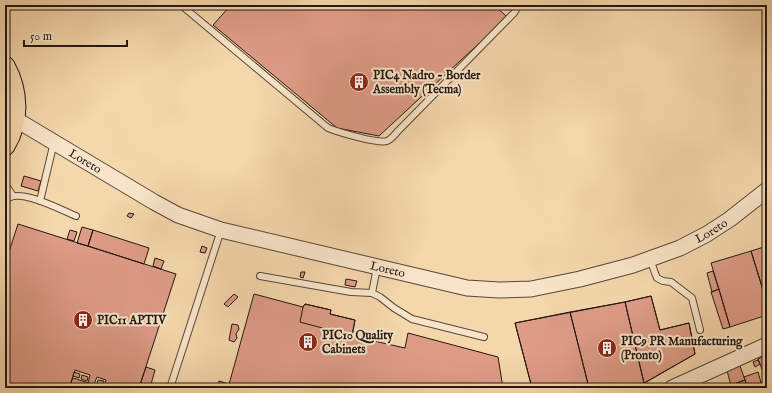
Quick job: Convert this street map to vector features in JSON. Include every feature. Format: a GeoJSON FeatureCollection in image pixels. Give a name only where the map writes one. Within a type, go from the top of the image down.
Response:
{"type":"FeatureCollection","features":[{"type":"Feature","properties":{"kind":"main road"},"geometry":{"type":"LineString","coordinates":[[5,66],[14,87],[16,102],[15,119],[11,137],[5,146]]}},
{"type":"Feature","properties":{"kind":"street","name":"Loreto"},"geometry":{"type":"LineString","coordinates":[[15,119],[178,215],[221,230],[467,288],[499,290],[531,289],[633,266],[680,248],[707,234],[730,219],[767,190]]}},
{"type":"Feature","properties":{"kind":"street"},"geometry":{"type":"LineString","coordinates":[[672,388],[767,345]]}},
{"type":"Feature","properties":{"kind":"lane"},"geometry":{"type":"LineString","coordinates":[[181,5],[328,128],[341,133],[379,142],[387,141],[392,137],[514,13],[519,5]]}},
{"type":"Feature","properties":{"kind":"lane"},"geometry":{"type":"LineString","coordinates":[[40,201],[54,142]]}},
{"type":"Feature","properties":{"kind":"lane"},"geometry":{"type":"LineString","coordinates":[[5,184],[13,196]]}},
{"type":"Feature","properties":{"kind":"lane"},"geometry":{"type":"LineString","coordinates":[[5,203],[6,200],[13,196],[20,196],[40,201],[76,216]]}},
{"type":"Feature","properties":{"kind":"lane"},"geometry":{"type":"LineString","coordinates":[[170,388],[221,230]]}},
{"type":"Feature","properties":{"kind":"lane"},"geometry":{"type":"LineString","coordinates":[[650,259],[657,278],[663,281],[671,282],[692,298],[700,330]]}},
{"type":"Feature","properties":{"kind":"lane"},"geometry":{"type":"LineString","coordinates":[[372,293],[377,266]]}},
{"type":"Feature","properties":{"kind":"lane"},"geometry":{"type":"LineString","coordinates":[[260,276],[351,292],[372,293],[412,319],[484,337]]}},
{"type":"Feature","properties":{"kind":"building","name":"PIC4 Nadro - Border Assembly (Tecma)"},"geometry":{"type":"Polygon","coordinates":[[[231,5],[494,5],[506,16],[487,36],[379,136],[337,128],[213,25],[231,5]]]}},
{"type":"Feature","properties":{"kind":"building"},"geometry":{"type":"Polygon","coordinates":[[[24,176],[41,181],[38,191],[21,186],[24,176]]]}},
{"type":"Feature","properties":{"kind":"building"},"geometry":{"type":"Polygon","coordinates":[[[129,213],[134,214],[131,218],[127,216],[129,213]]]}},
{"type":"Feature","properties":{"kind":"building","name":"PIC11 APTIV"},"geometry":{"type":"Polygon","coordinates":[[[18,224],[176,274],[139,388],[104,388],[106,380],[97,377],[94,384],[88,383],[90,375],[75,370],[69,388],[5,388],[5,264],[18,224]]]}},
{"type":"Feature","properties":{"kind":"building"},"geometry":{"type":"Polygon","coordinates":[[[82,227],[93,230],[88,246],[77,243],[82,227]]]}},
{"type":"Feature","properties":{"kind":"building"},"geometry":{"type":"Polygon","coordinates":[[[70,230],[77,232],[74,241],[67,239],[70,230]]]}},
{"type":"Feature","properties":{"kind":"building"},"geometry":{"type":"Polygon","coordinates":[[[93,230],[149,248],[144,264],[88,246],[93,230]]]}},
{"type":"Feature","properties":{"kind":"building"},"geometry":{"type":"Polygon","coordinates":[[[5,244],[9,246],[7,252],[5,251],[5,244]]]}},
{"type":"Feature","properties":{"kind":"building"},"geometry":{"type":"Polygon","coordinates":[[[202,246],[207,248],[205,253],[200,252],[202,246]]]}},
{"type":"Feature","properties":{"kind":"building"},"geometry":{"type":"Polygon","coordinates":[[[767,246],[767,303],[751,251],[767,246]]]}},
{"type":"Feature","properties":{"kind":"building"},"geometry":{"type":"Polygon","coordinates":[[[751,251],[767,303],[767,315],[730,327],[711,263],[751,251]]]}},
{"type":"Feature","properties":{"kind":"building"},"geometry":{"type":"Polygon","coordinates":[[[155,258],[164,261],[161,269],[153,266],[155,258]]]}},
{"type":"Feature","properties":{"kind":"building"},"geometry":{"type":"Polygon","coordinates":[[[713,271],[719,289],[712,292],[707,273],[713,271]]]}},
{"type":"Feature","properties":{"kind":"building"},"geometry":{"type":"Polygon","coordinates":[[[301,272],[305,272],[303,278],[300,277],[301,272]]]}},
{"type":"Feature","properties":{"kind":"building"},"geometry":{"type":"Polygon","coordinates":[[[346,279],[357,281],[355,287],[345,285],[346,279]]]}},
{"type":"Feature","properties":{"kind":"building"},"geometry":{"type":"Polygon","coordinates":[[[719,289],[730,327],[723,329],[711,292],[719,289]]]}},
{"type":"Feature","properties":{"kind":"building"},"geometry":{"type":"Polygon","coordinates":[[[234,294],[238,297],[228,307],[224,304],[234,294]]]}},
{"type":"Feature","properties":{"kind":"building","name":"PIC10 Quality Cabinets"},"geometry":{"type":"Polygon","coordinates":[[[254,294],[303,307],[305,304],[331,310],[330,314],[355,320],[352,336],[405,348],[408,333],[498,357],[503,388],[228,388],[254,294]]]}},
{"type":"Feature","properties":{"kind":"building"},"geometry":{"type":"Polygon","coordinates":[[[651,296],[660,330],[689,323],[695,354],[636,388],[532,388],[515,323],[651,296]]]}},
{"type":"Feature","properties":{"kind":"building","name":"PIC9 PR Manufacturing (Pronto)"},"geometry":{"type":"Polygon","coordinates":[[[651,296],[660,330],[689,323],[695,354],[644,383],[625,302],[651,296]]]}},
{"type":"Feature","properties":{"kind":"building","name":"PIC9 PR Manufacturing (Pronto)"},"geometry":{"type":"Polygon","coordinates":[[[625,302],[644,383],[636,388],[589,388],[570,312],[625,302]]]}},
{"type":"Feature","properties":{"kind":"building"},"geometry":{"type":"Polygon","coordinates":[[[305,304],[331,310],[330,314],[355,320],[352,336],[300,322],[305,304]]]}},
{"type":"Feature","properties":{"kind":"building"},"geometry":{"type":"Polygon","coordinates":[[[570,312],[589,388],[532,388],[515,323],[570,312]]]}},
{"type":"Feature","properties":{"kind":"building"},"geometry":{"type":"Polygon","coordinates":[[[232,324],[238,325],[239,329],[236,334],[237,338],[234,342],[229,340],[232,324]]]}},
{"type":"Feature","properties":{"kind":"building"},"geometry":{"type":"Polygon","coordinates":[[[767,355],[767,382],[758,359],[767,355]]]}},
{"type":"Feature","properties":{"kind":"building"},"geometry":{"type":"Polygon","coordinates":[[[758,360],[760,364],[755,367],[753,362],[758,360]]]}},
{"type":"Feature","properties":{"kind":"building"},"geometry":{"type":"Polygon","coordinates":[[[740,366],[745,380],[731,385],[727,371],[740,366]]]}},
{"type":"Feature","properties":{"kind":"building"},"geometry":{"type":"Polygon","coordinates":[[[146,367],[155,370],[150,388],[139,388],[146,367]]]}},
{"type":"Feature","properties":{"kind":"building"},"geometry":{"type":"Polygon","coordinates":[[[74,372],[80,374],[79,378],[73,376],[74,372]]]}},
{"type":"Feature","properties":{"kind":"building"},"geometry":{"type":"Polygon","coordinates":[[[758,372],[762,386],[748,388],[744,377],[758,372]]]}},
{"type":"Feature","properties":{"kind":"building"},"geometry":{"type":"Polygon","coordinates":[[[82,375],[88,377],[87,381],[81,379],[82,375]]]}},
{"type":"Feature","properties":{"kind":"building"},"geometry":{"type":"Polygon","coordinates":[[[73,378],[98,386],[98,388],[81,388],[70,385],[73,378]]]}},
{"type":"Feature","properties":{"kind":"building"},"geometry":{"type":"Polygon","coordinates":[[[98,380],[104,381],[103,386],[97,384],[98,380]]]}},
{"type":"Feature","properties":{"kind":"building"},"geometry":{"type":"Polygon","coordinates":[[[745,380],[748,388],[732,388],[731,385],[745,380]]]}},
{"type":"Feature","properties":{"kind":"building"},"geometry":{"type":"Polygon","coordinates":[[[219,381],[229,384],[228,388],[218,388],[219,381]]]}},
{"type":"Feature","properties":{"kind":"building"},"geometry":{"type":"Polygon","coordinates":[[[519,385],[519,388],[510,388],[510,387],[519,385]]]}},
{"type":"Feature","properties":{"kind":"place","name":"PIC4 Nadro - Border Assembly (Tecma)"},"geometry":{"type":"Point","coordinates":[359,82]}},
{"type":"Feature","properties":{"kind":"place","name":"PIC11 APTIV"},"geometry":{"type":"Point","coordinates":[83,320]}},
{"type":"Feature","properties":{"kind":"place","name":"PIC10 Quality Cabinets"},"geometry":{"type":"Point","coordinates":[308,342]}},
{"type":"Feature","properties":{"kind":"place","name":"PIC9 PR Manufacturing (Pronto)"},"geometry":{"type":"Point","coordinates":[607,348]}}]}
